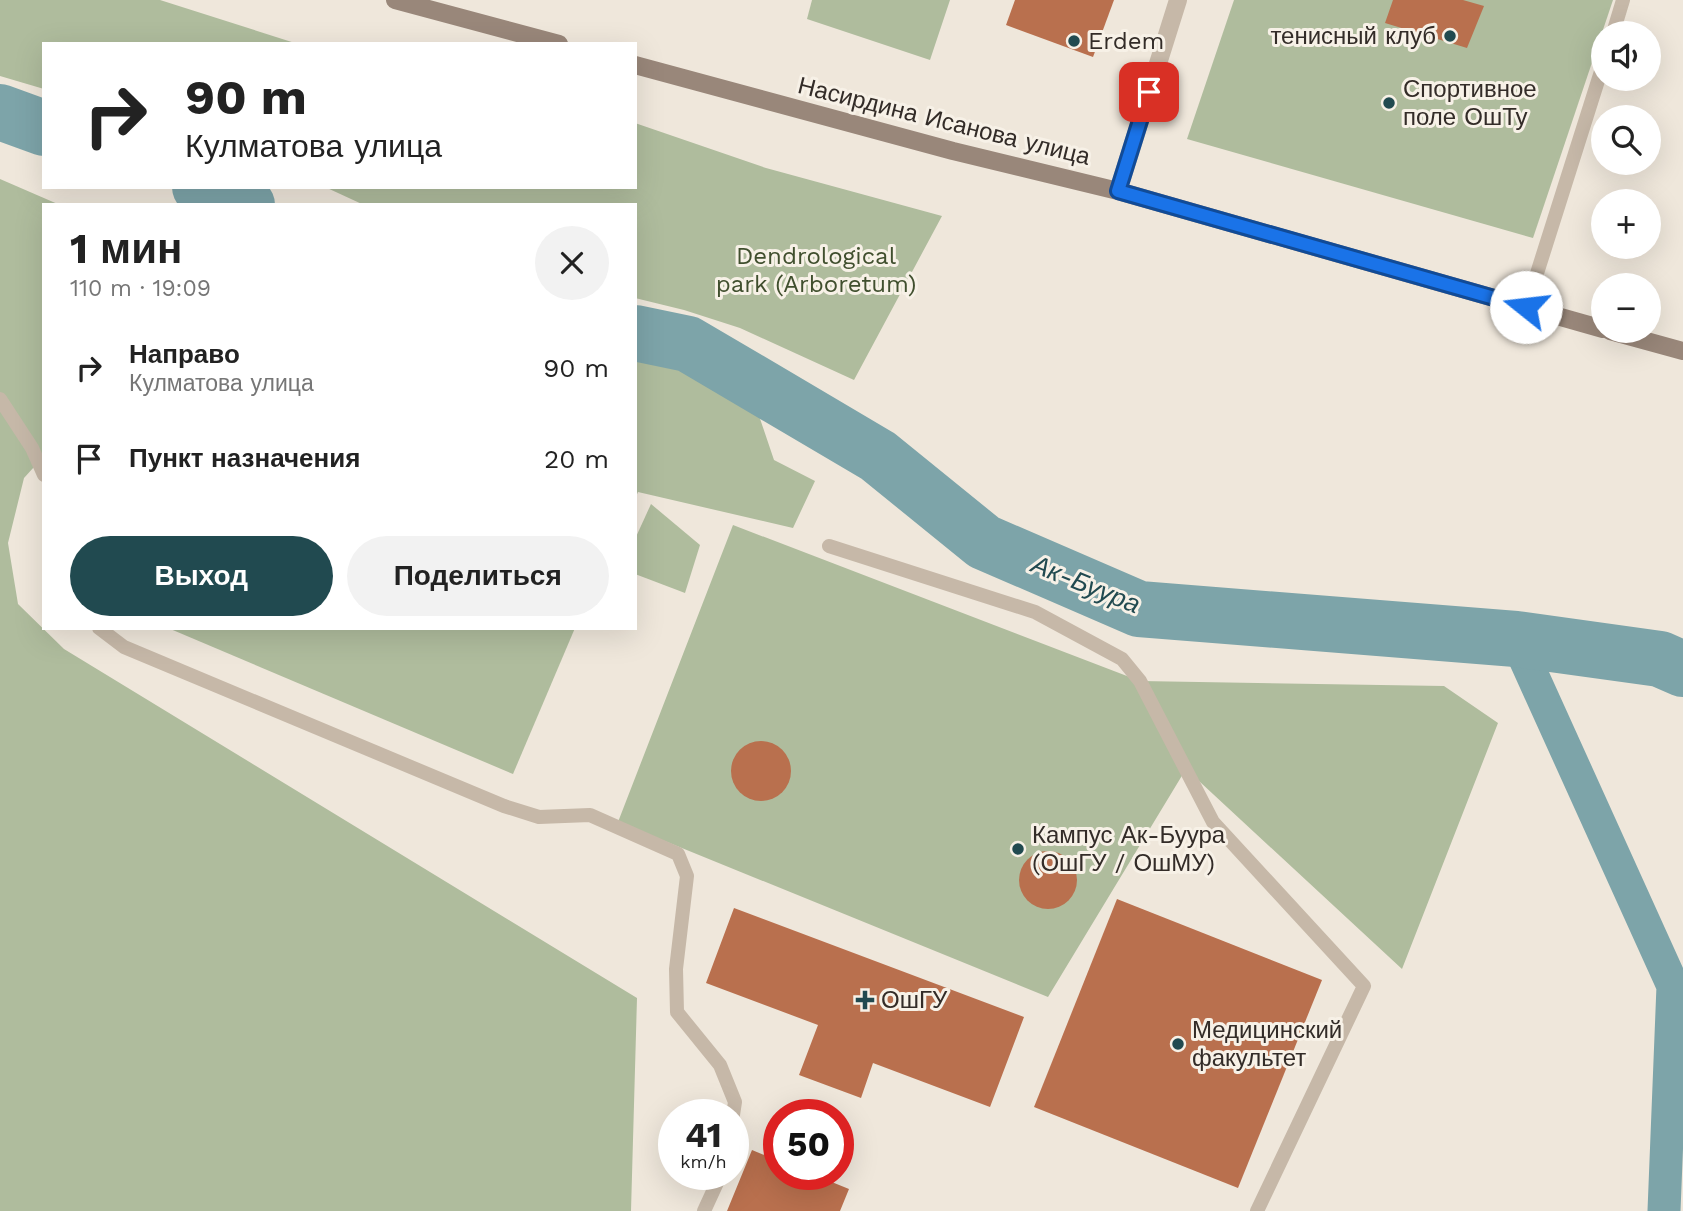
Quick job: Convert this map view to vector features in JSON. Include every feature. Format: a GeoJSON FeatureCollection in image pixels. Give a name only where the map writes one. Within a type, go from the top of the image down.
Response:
{"type":"FeatureCollection","features":[{"type":"Feature","properties":{"kind":"main road"},"geometry":{"type":"LineString","coordinates":[[395,0],[552,42]]}},
{"type":"Feature","properties":{"kind":"main road","name":"Насирдина Исанова улица"},"geometry":{"type":"LineString","coordinates":[[637,66],[953,151],[1118,191],[1591,326]]}},
{"type":"Feature","properties":{"kind":"main road"},"geometry":{"type":"LineString","coordinates":[[1654,343],[1683,351]]}},
{"type":"Feature","properties":{"kind":"street"},"geometry":{"type":"LineString","coordinates":[[1118,191],[1178,0]]}},
{"type":"Feature","properties":{"kind":"lane"},"geometry":{"type":"LineString","coordinates":[[1617,21],[1623,0]]}},
{"type":"Feature","properties":{"kind":"lane"},"geometry":{"type":"LineString","coordinates":[[1526,307],[1595,91]]}},
{"type":"Feature","properties":{"kind":"lane"},"geometry":{"type":"LineString","coordinates":[[0,399],[32,448],[42,470]]}},
{"type":"Feature","properties":{"kind":"lane"},"geometry":{"type":"LineString","coordinates":[[829,546],[1035,612],[1122,659],[1140,681],[1213,822],[1364,986],[1257,1211]]}},
{"type":"Feature","properties":{"kind":"lane"},"geometry":{"type":"LineString","coordinates":[[102,630],[124,648],[503,806],[539,817],[590,815],[678,854],[687,876],[676,969],[677,1012],[720,1065],[734,1099]]}},
{"type":"Feature","properties":{"kind":"lane"},"geometry":{"type":"LineString","coordinates":[[704,1211],[714,1190]]}},
{"type":"Feature","properties":{"kind":"green space"},"geometry":{"type":"Polygon","coordinates":[[[0,0],[160,0],[292,42],[42,42],[42,88],[0,76],[0,0]]]}},
{"type":"Feature","properties":{"kind":"green space"},"geometry":{"type":"Polygon","coordinates":[[[812,0],[950,0],[930,60],[807,19],[812,0]]]}},
{"type":"Feature","properties":{"kind":"green space","name":"Спортивное поле ОшТу"},"geometry":{"type":"Polygon","coordinates":[[[1234,0],[1613,0],[1606,21],[1591,21],[1591,65],[1533,238],[1187,139],[1234,0]]]}},
{"type":"Feature","properties":{"kind":"green space","name":"Dendrological park (Arboretum)"},"geometry":{"type":"Polygon","coordinates":[[[637,124],[766,168],[942,216],[854,380],[740,328],[637,298],[637,203],[360,203],[329,189],[637,189],[637,124]]]}},
{"type":"Feature","properties":{"kind":"green space"},"geometry":{"type":"Polygon","coordinates":[[[0,179],[55,203],[42,203],[42,458],[24,478],[8,543],[18,604],[64,649],[637,998],[631,1211],[0,1211],[0,179]]]}},
{"type":"Feature","properties":{"kind":"green space"},"geometry":{"type":"Polygon","coordinates":[[[637,346],[648,347],[753,398],[774,460],[815,481],[793,528],[638,492],[637,494],[637,346]]]}},
{"type":"Feature","properties":{"kind":"green space"},"geometry":{"type":"Polygon","coordinates":[[[651,504],[700,545],[685,593],[637,575],[637,535],[651,504]]]}},
{"type":"Feature","properties":{"kind":"green space"},"geometry":{"type":"Polygon","coordinates":[[[733,525],[1140,681],[1444,686],[1498,723],[1402,969],[1186,769],[1048,997],[618,822],[733,525]]]}},
{"type":"Feature","properties":{"kind":"green space"},"geometry":{"type":"Polygon","coordinates":[[[173,630],[574,630],[513,774],[173,630]]]}},
{"type":"Feature","properties":{"kind":"building","name":"Erdem"},"geometry":{"type":"Polygon","coordinates":[[[1015,0],[1114,0],[1093,57],[1006,25],[1015,0]]]}},
{"type":"Feature","properties":{"kind":"building","name":"тенисный клуб"},"geometry":{"type":"Polygon","coordinates":[[[1393,0],[1463,0],[1484,6],[1467,48],[1385,23],[1393,0]]]}},
{"type":"Feature","properties":{"kind":"building"},"geometry":{"type":"Polygon","coordinates":[[[755,741],[767,741],[783,749],[789,759],[789,783],[783,793],[767,801],[755,801],[739,793],[731,777],[731,765],[739,749],[755,741]]]}},
{"type":"Feature","properties":{"kind":"building"},"geometry":{"type":"Polygon","coordinates":[[[1042,851],[1054,851],[1069,859],[1077,874],[1077,886],[1069,901],[1054,909],[1042,909],[1027,901],[1019,886],[1019,874],[1027,859],[1042,851]]]}},
{"type":"Feature","properties":{"kind":"building","name":"Медицинский факультет"},"geometry":{"type":"Polygon","coordinates":[[[1117,899],[1322,980],[1238,1188],[1034,1107],[1117,899]]]}},
{"type":"Feature","properties":{"kind":"building","name":"ОшГУ"},"geometry":{"type":"Polygon","coordinates":[[[734,908],[1024,1017],[990,1107],[873,1063],[861,1098],[799,1075],[818,1025],[706,983],[734,908]]]}},
{"type":"Feature","properties":{"kind":"building"},"geometry":{"type":"Polygon","coordinates":[[[752,1150],[763,1154],[763,1190],[849,1190],[840,1211],[727,1211],[736,1190],[749,1190],[749,1157],[752,1150]]]}},
{"type":"Feature","properties":{"kind":"waterway","name":"Ак-Буура"},"geometry":{"type":"LineString","coordinates":[[0,112],[42,127]]}},
{"type":"Feature","properties":{"kind":"waterway","name":"Ак-Буура"},"geometry":{"type":"LineString","coordinates":[[205,189],[242,203]]}},
{"type":"Feature","properties":{"kind":"waterway","name":"Ак-Буура"},"geometry":{"type":"LineString","coordinates":[[637,333],[688,344],[878,456],[984,542],[1139,609],[1516,639],[1660,659],[1683,669]]}},
{"type":"Feature","properties":{"kind":"waterway"},"geometry":{"type":"LineString","coordinates":[[1516,639],[1673,986],[1664,1211]]}},
{"type":"Feature","properties":{"kind":"place","name":"тенисный клуб"},"geometry":{"type":"Point","coordinates":[1450,36]}},
{"type":"Feature","properties":{"kind":"place","name":"Erdem"},"geometry":{"type":"Point","coordinates":[1074,41]}},
{"type":"Feature","properties":{"kind":"place","name":"Спортивное поле ОшТу"},"geometry":{"type":"Point","coordinates":[1389,103]}},
{"type":"Feature","properties":{"kind":"place","name":"Кампус Ак-Буура (ОшГУ / ОшМУ)"},"geometry":{"type":"Point","coordinates":[1018,849]}},
{"type":"Feature","properties":{"kind":"place","name":"ОшГУ"},"geometry":{"type":"Point","coordinates":[865,1000]}},
{"type":"Feature","properties":{"kind":"place","name":"Медицинский факультет"},"geometry":{"type":"Point","coordinates":[1178,1044]}},
{"type":"Feature","properties":{"kind":"route"},"geometry":{"type":"LineString","coordinates":[[1149,92],[1118,191],[1526,307]]}}]}
